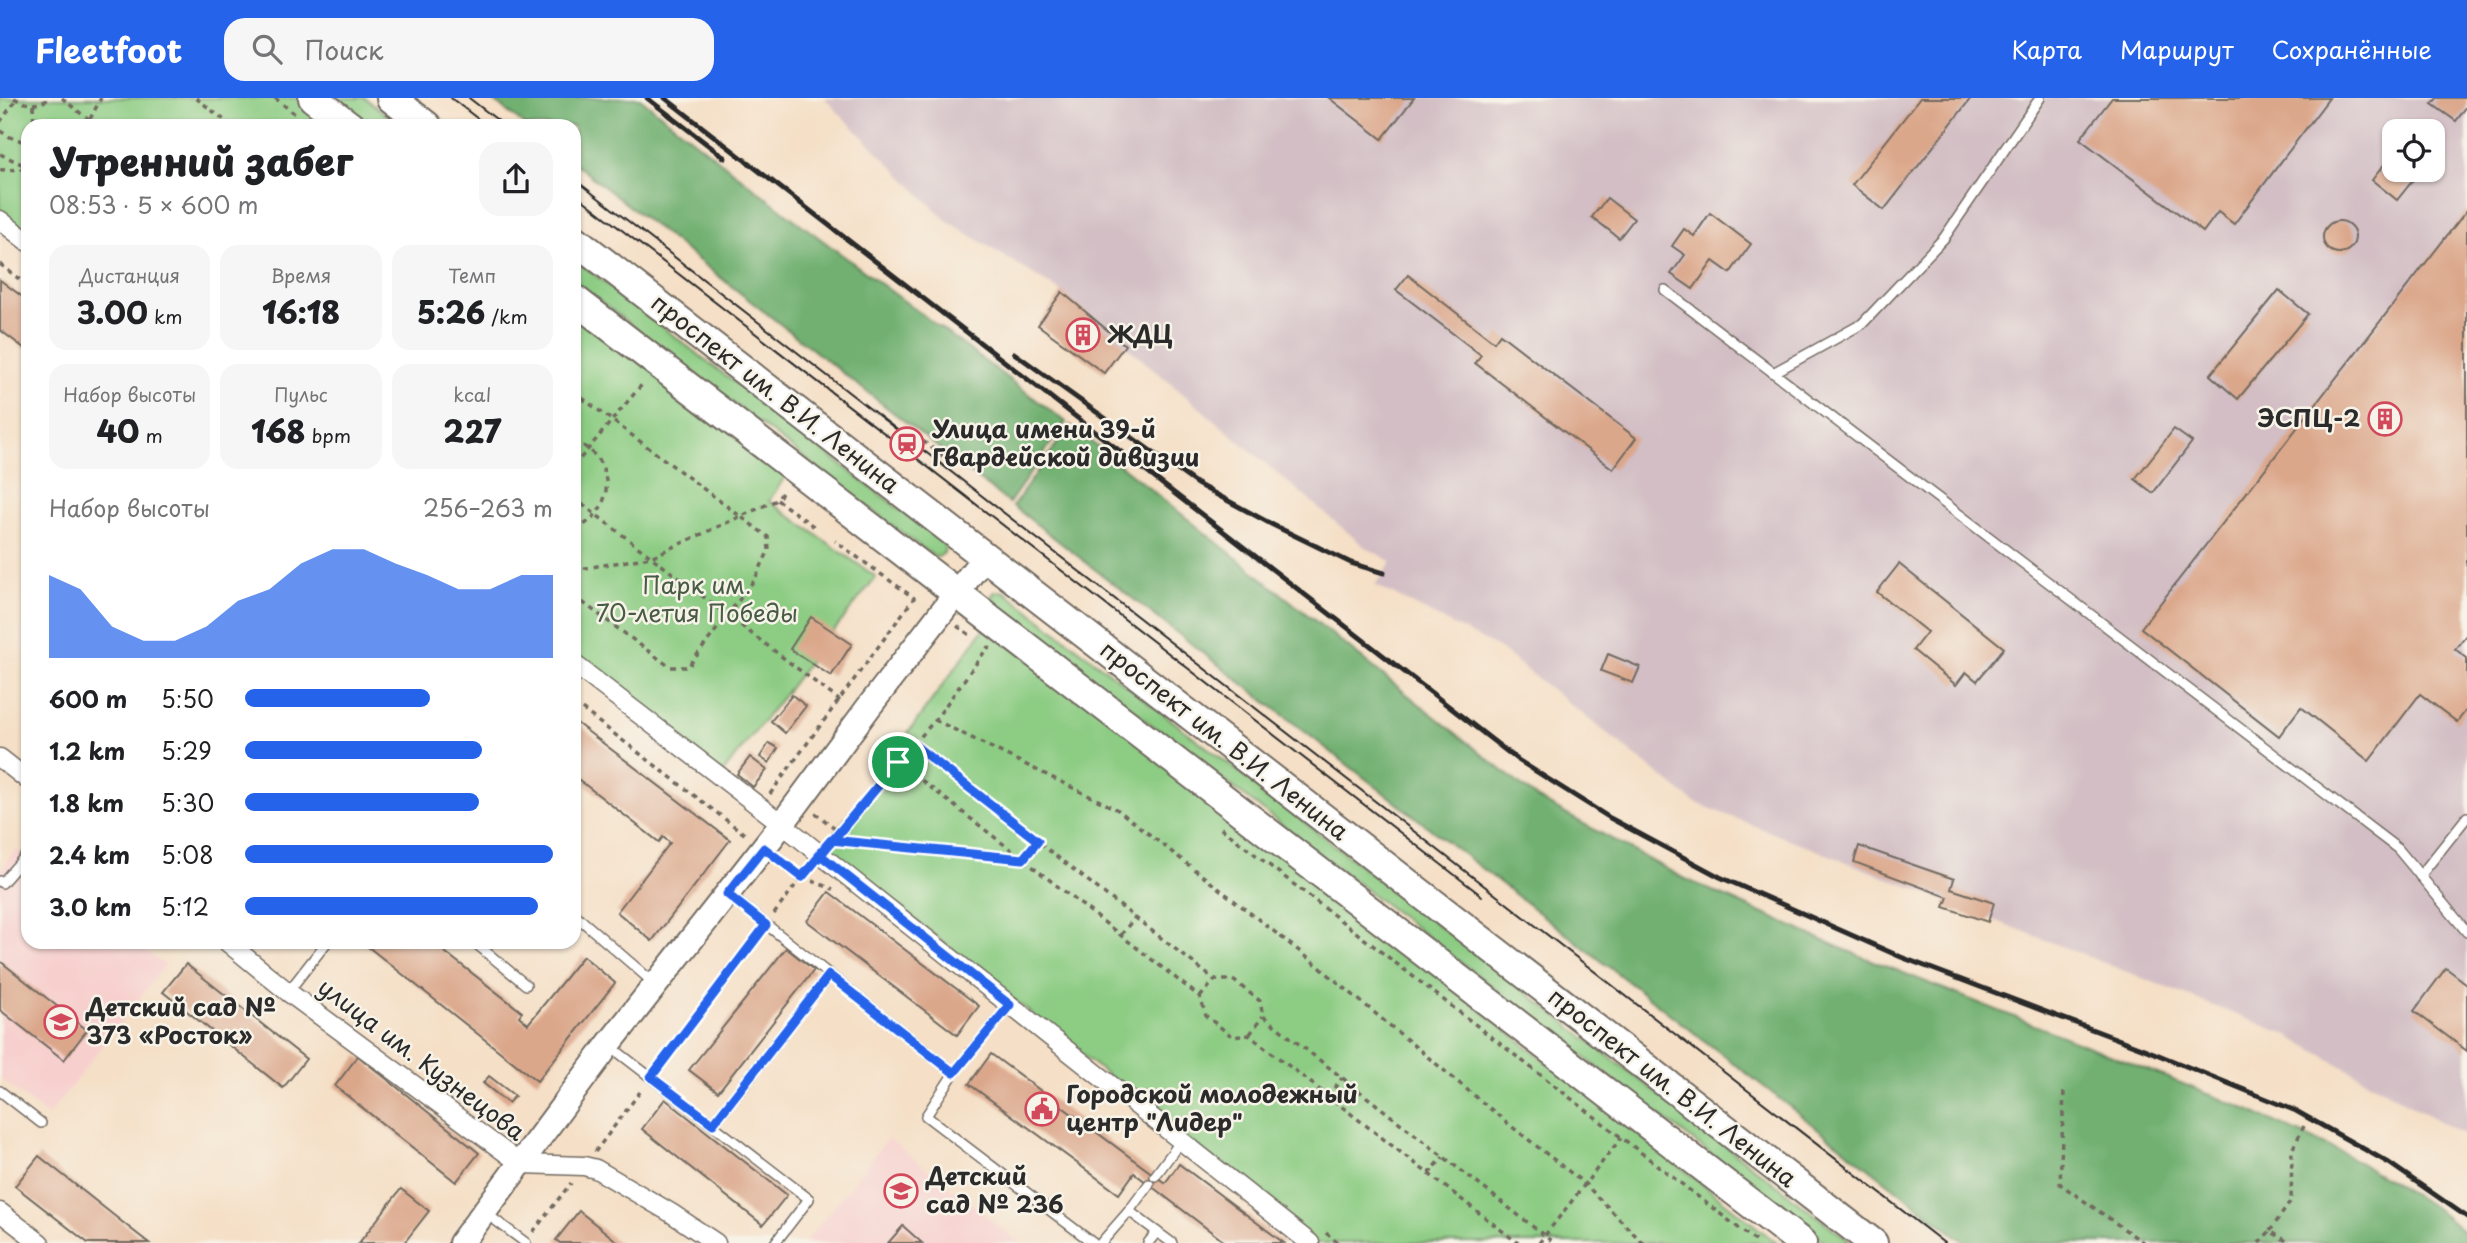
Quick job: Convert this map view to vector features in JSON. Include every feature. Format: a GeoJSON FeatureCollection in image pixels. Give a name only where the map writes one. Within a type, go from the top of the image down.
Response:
{"type":"FeatureCollection","features":[{"type":"Feature","properties":{"kind":"main road"},"geometry":{"type":"LineString","coordinates":[[313,98],[340,119]]}},
{"type":"Feature","properties":{"kind":"main road"},"geometry":{"type":"LineString","coordinates":[[391,98],[419,119]]}},
{"type":"Feature","properties":{"kind":"main road","name":"проспект им. В.И. Ленина"},"geometry":{"type":"LineString","coordinates":[[581,244],[1873,1243]]}},
{"type":"Feature","properties":{"kind":"main road","name":"проспект им. В.И. Ленина"},"geometry":{"type":"LineString","coordinates":[[581,304],[1802,1243]]}},
{"type":"Feature","properties":{"kind":"main road"},"geometry":{"type":"LineString","coordinates":[[461,1243],[609,1044],[764,848],[985,556]]}},
{"type":"Feature","properties":{"kind":"street"},"geometry":{"type":"LineString","coordinates":[[0,220],[21,236]]}},
{"type":"Feature","properties":{"kind":"street"},"geometry":{"type":"LineString","coordinates":[[581,669],[782,824],[825,847],[1010,1005],[1310,1243]]}},
{"type":"Feature","properties":{"kind":"street"},"geometry":{"type":"LineString","coordinates":[[0,758],[21,774]]}},
{"type":"Feature","properties":{"kind":"street","name":"улица им. Кузнецова"},"geometry":{"type":"LineString","coordinates":[[236,949],[288,992],[521,1164]]}},
{"type":"Feature","properties":{"kind":"street"},"geometry":{"type":"LineString","coordinates":[[521,1164],[584,1166],[607,1175],[716,1243]]}},
{"type":"Feature","properties":{"kind":"street"},"geometry":{"type":"LineString","coordinates":[[0,1212],[40,1243]]}},
{"type":"Feature","properties":{"kind":"lane"},"geometry":{"type":"LineString","coordinates":[[1773,373],[1863,324],[1944,238],[2040,98]]}},
{"type":"Feature","properties":{"kind":"lane"},"geometry":{"type":"LineString","coordinates":[[1665,290],[2398,849],[2467,932]]}},
{"type":"Feature","properties":{"kind":"lane"},"geometry":{"type":"LineString","coordinates":[[2420,876],[2467,817]]}},
{"type":"Feature","properties":{"kind":"lane"},"geometry":{"type":"LineString","coordinates":[[0,881],[2,883],[21,861]]}},
{"type":"Feature","properties":{"kind":"lane"},"geometry":{"type":"LineString","coordinates":[[727,894],[954,1073]]}},
{"type":"Feature","properties":{"kind":"lane"},"geometry":{"type":"LineString","coordinates":[[581,920],[656,985]]}},
{"type":"Feature","properties":{"kind":"lane"},"geometry":{"type":"LineString","coordinates":[[288,992],[322,949]]}},
{"type":"Feature","properties":{"kind":"lane"},"geometry":{"type":"LineString","coordinates":[[482,949],[526,985]]}},
{"type":"Feature","properties":{"kind":"lane"},"geometry":{"type":"LineString","coordinates":[[713,1124],[829,975]]}},
{"type":"Feature","properties":{"kind":"lane"},"geometry":{"type":"LineString","coordinates":[[1010,1005],[954,1073],[926,1116],[1093,1243]]}},
{"type":"Feature","properties":{"kind":"lane"},"geometry":{"type":"LineString","coordinates":[[609,1044],[810,1199],[775,1243]]}},
{"type":"Feature","properties":{"kind":"lane"},"geometry":{"type":"LineString","coordinates":[[0,1091],[41,1123]]}},
{"type":"Feature","properties":{"kind":"lane"},"geometry":{"type":"LineString","coordinates":[[1101,1243],[1181,1141]]}},
{"type":"Feature","properties":{"kind":"lane"},"geometry":{"type":"LineString","coordinates":[[1129,1210],[1172,1243]]}},
{"type":"Feature","properties":{"kind":"lane"},"geometry":{"type":"LineString","coordinates":[[485,1213],[525,1243]]}},
{"type":"Feature","properties":{"kind":"lane"},"geometry":{"type":"LineString","coordinates":[[1148,1243],[1157,1232]]}},
{"type":"Feature","properties":{"kind":"path"},"geometry":{"type":"LineString","coordinates":[[0,122],[15,99],[33,105],[51,98]]}},
{"type":"Feature","properties":{"kind":"path"},"geometry":{"type":"LineString","coordinates":[[62,98],[87,119]]}},
{"type":"Feature","properties":{"kind":"path"},"geometry":{"type":"LineString","coordinates":[[90,119],[102,98]]}},
{"type":"Feature","properties":{"kind":"path"},"geometry":{"type":"LineString","coordinates":[[196,98],[223,119]]}},
{"type":"Feature","properties":{"kind":"path"},"geometry":{"type":"LineString","coordinates":[[33,105],[34,119]]}},
{"type":"Feature","properties":{"kind":"path"},"geometry":{"type":"LineString","coordinates":[[0,131],[21,141]]}},
{"type":"Feature","properties":{"kind":"path"},"geometry":{"type":"LineString","coordinates":[[0,155],[21,165]]}},
{"type":"Feature","properties":{"kind":"path"},"geometry":{"type":"LineString","coordinates":[[0,170],[21,168]]}},
{"type":"Feature","properties":{"kind":"path"},"geometry":{"type":"LineString","coordinates":[[0,264],[21,280]]}},
{"type":"Feature","properties":{"kind":"path"},"geometry":{"type":"LineString","coordinates":[[581,458],[646,380]]}},
{"type":"Feature","properties":{"kind":"path"},"geometry":{"type":"LineString","coordinates":[[581,397],[768,537],[769,550],[755,579],[688,667],[670,667],[581,601]]}},
{"type":"Feature","properties":{"kind":"path"},"geometry":{"type":"LineString","coordinates":[[915,435],[948,460]]}},
{"type":"Feature","properties":{"kind":"path"},"geometry":{"type":"LineString","coordinates":[[581,445],[589,449],[602,465],[606,478],[603,504],[596,515],[581,526]]}},
{"type":"Feature","properties":{"kind":"path"},"geometry":{"type":"LineString","coordinates":[[581,569],[651,557],[778,500],[816,528]]}},
{"type":"Feature","properties":{"kind":"path"},"geometry":{"type":"LineString","coordinates":[[581,502],[840,701]]}},
{"type":"Feature","properties":{"kind":"path"},"geometry":{"type":"LineString","coordinates":[[764,802],[914,598],[835,541]]}},
{"type":"Feature","properties":{"kind":"path"},"geometry":{"type":"LineString","coordinates":[[525,1243],[825,847],[935,720],[988,647],[999,656]]}},
{"type":"Feature","properties":{"kind":"path"},"geometry":{"type":"LineString","coordinates":[[581,708],[802,877]]}},
{"type":"Feature","properties":{"kind":"path"},"geometry":{"type":"LineString","coordinates":[[935,720],[1118,810],[1317,965],[1585,1184],[1643,1243]]}},
{"type":"Feature","properties":{"kind":"path"},"geometry":{"type":"LineString","coordinates":[[914,745],[1215,979],[1233,980],[1260,1001],[1263,1016],[1554,1243]]}},
{"type":"Feature","properties":{"kind":"path"},"geometry":{"type":"LineString","coordinates":[[898,762],[1200,997],[1206,1016],[1233,1037],[1250,1035],[1518,1243]]}},
{"type":"Feature","properties":{"kind":"path"},"geometry":{"type":"LineString","coordinates":[[1217,825],[1758,1243]]}},
{"type":"Feature","properties":{"kind":"path"},"geometry":{"type":"LineString","coordinates":[[1023,859],[1038,841]]}},
{"type":"Feature","properties":{"kind":"path"},"geometry":{"type":"LineString","coordinates":[[825,847],[1023,859]]}},
{"type":"Feature","properties":{"kind":"path"},"geometry":{"type":"LineString","coordinates":[[1121,935],[1135,917]]}},
{"type":"Feature","properties":{"kind":"path"},"geometry":{"type":"LineString","coordinates":[[1200,997],[1215,979]]}},
{"type":"Feature","properties":{"kind":"path"},"geometry":{"type":"LineString","coordinates":[[1250,1035],[1263,1016]]}},
{"type":"Feature","properties":{"kind":"path"},"geometry":{"type":"LineString","coordinates":[[1328,1096],[1342,1078]]}},
{"type":"Feature","properties":{"kind":"path"},"geometry":{"type":"LineString","coordinates":[[2064,1092],[2060,1184],[2144,1243]]}},
{"type":"Feature","properties":{"kind":"path"},"geometry":{"type":"LineString","coordinates":[[2259,1243],[2291,1201],[2292,1150],[2304,1126]]}},
{"type":"Feature","properties":{"kind":"path"},"geometry":{"type":"LineString","coordinates":[[1539,1243],[1621,1138]]}},
{"type":"Feature","properties":{"kind":"path"},"geometry":{"type":"LineString","coordinates":[[1429,1174],[1443,1157]]}},
{"type":"Feature","properties":{"kind":"path"},"geometry":{"type":"LineString","coordinates":[[2270,1231],[2290,1243]]}},
{"type":"Feature","properties":{"kind":"shaded area"},"geometry":{"type":"Polygon","coordinates":[[[824,98],[2467,98],[2467,1137],[2285,1034],[1694,802],[1500,649],[1375,585],[1392,562],[1365,547],[1062,292],[946,220],[824,98]]]}},
{"type":"Feature","properties":{"kind":"shaded area","name":"Детский сад № 373 «Росток»"},"geometry":{"type":"Polygon","coordinates":[[[16,849],[21,853],[21,949],[143,949],[165,965],[48,1116],[0,1078],[0,870],[16,849]]]}},
{"type":"Feature","properties":{"kind":"shaded area","name":"Детский сад № 236"},"geometry":{"type":"Polygon","coordinates":[[[888,1138],[1020,1243],[805,1243],[888,1138]]]}},
{"type":"Feature","properties":{"kind":"green space"},"geometry":{"type":"Polygon","coordinates":[[[0,98],[300,98],[328,119],[21,119],[21,233],[0,217],[0,98]]]}},
{"type":"Feature","properties":{"kind":"green space"},"geometry":{"type":"Polygon","coordinates":[[[336,98],[365,98],[392,119],[364,119],[336,98]]]}},
{"type":"Feature","properties":{"kind":"green space"},"geometry":{"type":"Polygon","coordinates":[[[490,98],[640,98],[782,210],[1066,422],[1009,503],[581,168],[581,119],[517,119],[490,98]]]}},
{"type":"Feature","properties":{"kind":"green space"},"geometry":{"type":"Polygon","coordinates":[[[581,264],[945,545],[944,553],[938,557],[927,552],[581,286],[581,264]]]}},
{"type":"Feature","properties":{"kind":"green space","name":"Парк им. 70-летия Победы"},"geometry":{"type":"Polygon","coordinates":[[[581,312],[789,471],[769,501],[876,577],[722,774],[581,665],[581,312]]]}},
{"type":"Feature","properties":{"kind":"green space"},"geometry":{"type":"Polygon","coordinates":[[[1070,425],[1538,799],[1681,877],[1838,947],[2246,1109],[2341,1152],[2434,1207],[2467,1235],[2467,1243],[1966,1243],[1013,506],[1070,425]]]}},
{"type":"Feature","properties":{"kind":"green space"},"geometry":{"type":"Polygon","coordinates":[[[1001,591],[1852,1243],[1826,1243],[997,606],[991,596],[1001,591]]]}},
{"type":"Feature","properties":{"kind":"green space"},"geometry":{"type":"Polygon","coordinates":[[[988,623],[1777,1243],[1315,1243],[825,847],[988,623]]]}},
{"type":"Feature","properties":{"kind":"building"},"geometry":{"type":"Polygon","coordinates":[[[1329,98],[1414,98],[1382,139],[1329,98]]]}},
{"type":"Feature","properties":{"kind":"building"},"geometry":{"type":"Polygon","coordinates":[[[1920,98],[1971,98],[1884,210],[1852,185],[1920,98]]]}},
{"type":"Feature","properties":{"kind":"building"},"geometry":{"type":"Polygon","coordinates":[[[2112,98],[2329,98],[2234,224],[2218,212],[2203,232],[2080,139],[2112,98]]]}},
{"type":"Feature","properties":{"kind":"building"},"geometry":{"type":"Polygon","coordinates":[[[2437,98],[2467,98],[2467,106],[2456,121],[2432,104],[2437,98]]]}},
{"type":"Feature","properties":{"kind":"building"},"geometry":{"type":"Polygon","coordinates":[[[2382,167],[2382,182],[2411,182],[2397,200],[2372,180],[2382,167]]]}},
{"type":"Feature","properties":{"kind":"building"},"geometry":{"type":"Polygon","coordinates":[[[1607,198],[1634,219],[1619,238],[1592,217],[1607,198]]]}},
{"type":"Feature","properties":{"kind":"building","name":"ЭСПЦ-2"},"geometry":{"type":"Polygon","coordinates":[[[2467,210],[2467,634],[2455,649],[2467,658],[2467,709],[2457,722],[2420,694],[2369,761],[2301,707],[2279,736],[2141,628],[2467,210]]]}},
{"type":"Feature","properties":{"kind":"building"},"geometry":{"type":"Polygon","coordinates":[[[1710,213],[1751,244],[1730,273],[1713,261],[1693,289],[1671,274],[1685,255],[1672,246],[1684,229],[1694,236],[1710,213]]]}},
{"type":"Feature","properties":{"kind":"building"},"geometry":{"type":"Polygon","coordinates":[[[2339,221],[2350,226],[2355,237],[2350,248],[2339,253],[2328,248],[2323,237],[2328,226],[2339,221]]]}},
{"type":"Feature","properties":{"kind":"building"},"geometry":{"type":"Polygon","coordinates":[[[1408,275],[1494,342],[1500,334],[1636,438],[1613,469],[1475,363],[1481,355],[1396,290],[1408,275]]]}},
{"type":"Feature","properties":{"kind":"building"},"geometry":{"type":"Polygon","coordinates":[[[0,280],[21,296],[21,346],[0,330],[0,280]]]}},
{"type":"Feature","properties":{"kind":"building"},"geometry":{"type":"Polygon","coordinates":[[[2279,290],[2308,314],[2238,399],[2210,375],[2279,290]]]}},
{"type":"Feature","properties":{"kind":"building","name":"ЖДЦ"},"geometry":{"type":"Polygon","coordinates":[[[1062,292],[1125,345],[1104,373],[1038,325],[1062,292]]]}},
{"type":"Feature","properties":{"kind":"building"},"geometry":{"type":"Polygon","coordinates":[[[2174,429],[2192,442],[2153,493],[2135,479],[2174,429]]]}},
{"type":"Feature","properties":{"kind":"building"},"geometry":{"type":"Polygon","coordinates":[[[1899,564],[2004,648],[1977,681],[1966,672],[1956,685],[1913,650],[1927,632],[1877,592],[1899,564]]]}},
{"type":"Feature","properties":{"kind":"building"},"geometry":{"type":"Polygon","coordinates":[[[811,617],[852,644],[831,676],[790,649],[811,617]]]}},
{"type":"Feature","properties":{"kind":"building"},"geometry":{"type":"Polygon","coordinates":[[[1608,654],[1640,667],[1633,683],[1601,671],[1608,654]]]}},
{"type":"Feature","properties":{"kind":"building"},"geometry":{"type":"Polygon","coordinates":[[[792,695],[806,706],[785,733],[771,721],[792,695]]]}},
{"type":"Feature","properties":{"kind":"building"},"geometry":{"type":"Polygon","coordinates":[[[581,726],[730,840],[652,941],[617,912],[670,843],[663,837],[659,842],[581,781],[581,726]]]}},
{"type":"Feature","properties":{"kind":"building"},"geometry":{"type":"Polygon","coordinates":[[[769,743],[778,748],[769,763],[760,757],[769,743]]]}},
{"type":"Feature","properties":{"kind":"building"},"geometry":{"type":"Polygon","coordinates":[[[750,757],[767,770],[753,787],[737,774],[750,757]]]}},
{"type":"Feature","properties":{"kind":"building"},"geometry":{"type":"Polygon","coordinates":[[[1859,846],[1954,879],[1951,889],[1994,903],[1988,922],[1944,907],[1948,897],[1854,862],[1859,846]]]}},
{"type":"Feature","properties":{"kind":"building"},"geometry":{"type":"Polygon","coordinates":[[[829,892],[979,1006],[957,1035],[807,921],[829,892]]]}},
{"type":"Feature","properties":{"kind":"building"},"geometry":{"type":"Polygon","coordinates":[[[786,948],[814,970],[718,1092],[689,1070],[786,948]]]}},
{"type":"Feature","properties":{"kind":"building"},"geometry":{"type":"Polygon","coordinates":[[[371,949],[441,949],[522,1012],[519,1016],[528,1024],[583,956],[615,983],[537,1081],[371,949]]]}},
{"type":"Feature","properties":{"kind":"building"},"geometry":{"type":"Polygon","coordinates":[[[0,961],[87,1030],[64,1060],[0,1010],[0,961]]]}},
{"type":"Feature","properties":{"kind":"building"},"geometry":{"type":"Polygon","coordinates":[[[186,964],[306,1059],[283,1088],[163,992],[186,964]]]}},
{"type":"Feature","properties":{"kind":"building"},"geometry":{"type":"Polygon","coordinates":[[[2446,968],[2467,984],[2467,1051],[2414,1011],[2446,968]]]}},
{"type":"Feature","properties":{"kind":"building"},"geometry":{"type":"Polygon","coordinates":[[[991,1054],[1165,1183],[1179,1164],[1284,1243],[1226,1243],[1134,1173],[1119,1194],[969,1084],[991,1054]]]}},
{"type":"Feature","properties":{"kind":"building"},"geometry":{"type":"Polygon","coordinates":[[[358,1056],[479,1153],[456,1182],[335,1086],[358,1056]]]}},
{"type":"Feature","properties":{"kind":"building"},"geometry":{"type":"Polygon","coordinates":[[[489,1076],[515,1096],[508,1103],[483,1083],[489,1076]]]}},
{"type":"Feature","properties":{"kind":"building"},"geometry":{"type":"Polygon","coordinates":[[[665,1099],[787,1195],[763,1225],[642,1129],[665,1099]]]}},
{"type":"Feature","properties":{"kind":"building"},"geometry":{"type":"Polygon","coordinates":[[[39,1156],[149,1243],[88,1243],[15,1186],[39,1156]]]}},
{"type":"Feature","properties":{"kind":"building"},"geometry":{"type":"Polygon","coordinates":[[[401,1189],[429,1211],[404,1243],[359,1243],[401,1189]]]}},
{"type":"Feature","properties":{"kind":"building"},"geometry":{"type":"Polygon","coordinates":[[[579,1211],[619,1243],[560,1243],[556,1240],[579,1211]]]}},
{"type":"Feature","properties":{"kind":"building"},"geometry":{"type":"Polygon","coordinates":[[[903,1226],[922,1243],[888,1243],[903,1226]]]}},
{"type":"Feature","properties":{"kind":"tram line"},"geometry":{"type":"LineString","coordinates":[[451,98],[478,119]]}},
{"type":"Feature","properties":{"kind":"tram line"},"geometry":{"type":"LineString","coordinates":[[469,98],[496,119]]}},
{"type":"Feature","properties":{"kind":"tram line"},"geometry":{"type":"LineString","coordinates":[[581,184],[1944,1243]]}},
{"type":"Feature","properties":{"kind":"tram line"},"geometry":{"type":"LineString","coordinates":[[581,198],[1482,896]]}},
{"type":"Feature","properties":{"kind":"railway"},"geometry":{"type":"LineString","coordinates":[[647,98],[725,158]]}},
{"type":"Feature","properties":{"kind":"railway"},"geometry":{"type":"LineString","coordinates":[[665,98],[1518,760],[1610,818],[1720,877],[1901,957],[2144,1049],[2296,1111],[2389,1163],[2467,1217]]}},
{"type":"Feature","properties":{"kind":"railway"},"geometry":{"type":"LineString","coordinates":[[1014,353],[1197,484],[1351,563],[1384,573]]}},
{"type":"Feature","properties":{"kind":"place","name":"ЖДЦ"},"geometry":{"type":"Point","coordinates":[1083,335]}},
{"type":"Feature","properties":{"kind":"place","name":"ЭСПЦ-2"},"geometry":{"type":"Point","coordinates":[2385,419]}},
{"type":"Feature","properties":{"kind":"place","name":"Улица имени 39-й Гвардейской дивизии"},"geometry":{"type":"Point","coordinates":[907,444]}},
{"type":"Feature","properties":{"kind":"place","name":"Детский сад № 373 «Росток»"},"geometry":{"type":"Point","coordinates":[61,1022]}},
{"type":"Feature","properties":{"kind":"place","name":"Городской молодежный центр \"Лидер\""},"geometry":{"type":"Point","coordinates":[1042,1109]}},
{"type":"Feature","properties":{"kind":"place","name":"Детский сад № 236"},"geometry":{"type":"Point","coordinates":[901,1191]}},
{"type":"Feature","properties":{"kind":"route"},"geometry":{"type":"LineString","coordinates":[[898,762],[819,854],[802,877],[764,848],[727,894],[766,925],[651,1077],[713,1124],[829,975],[954,1073],[1010,1005],[819,854],[831,840],[1023,859],[1038,841],[914,745],[898,762]]}}]}
